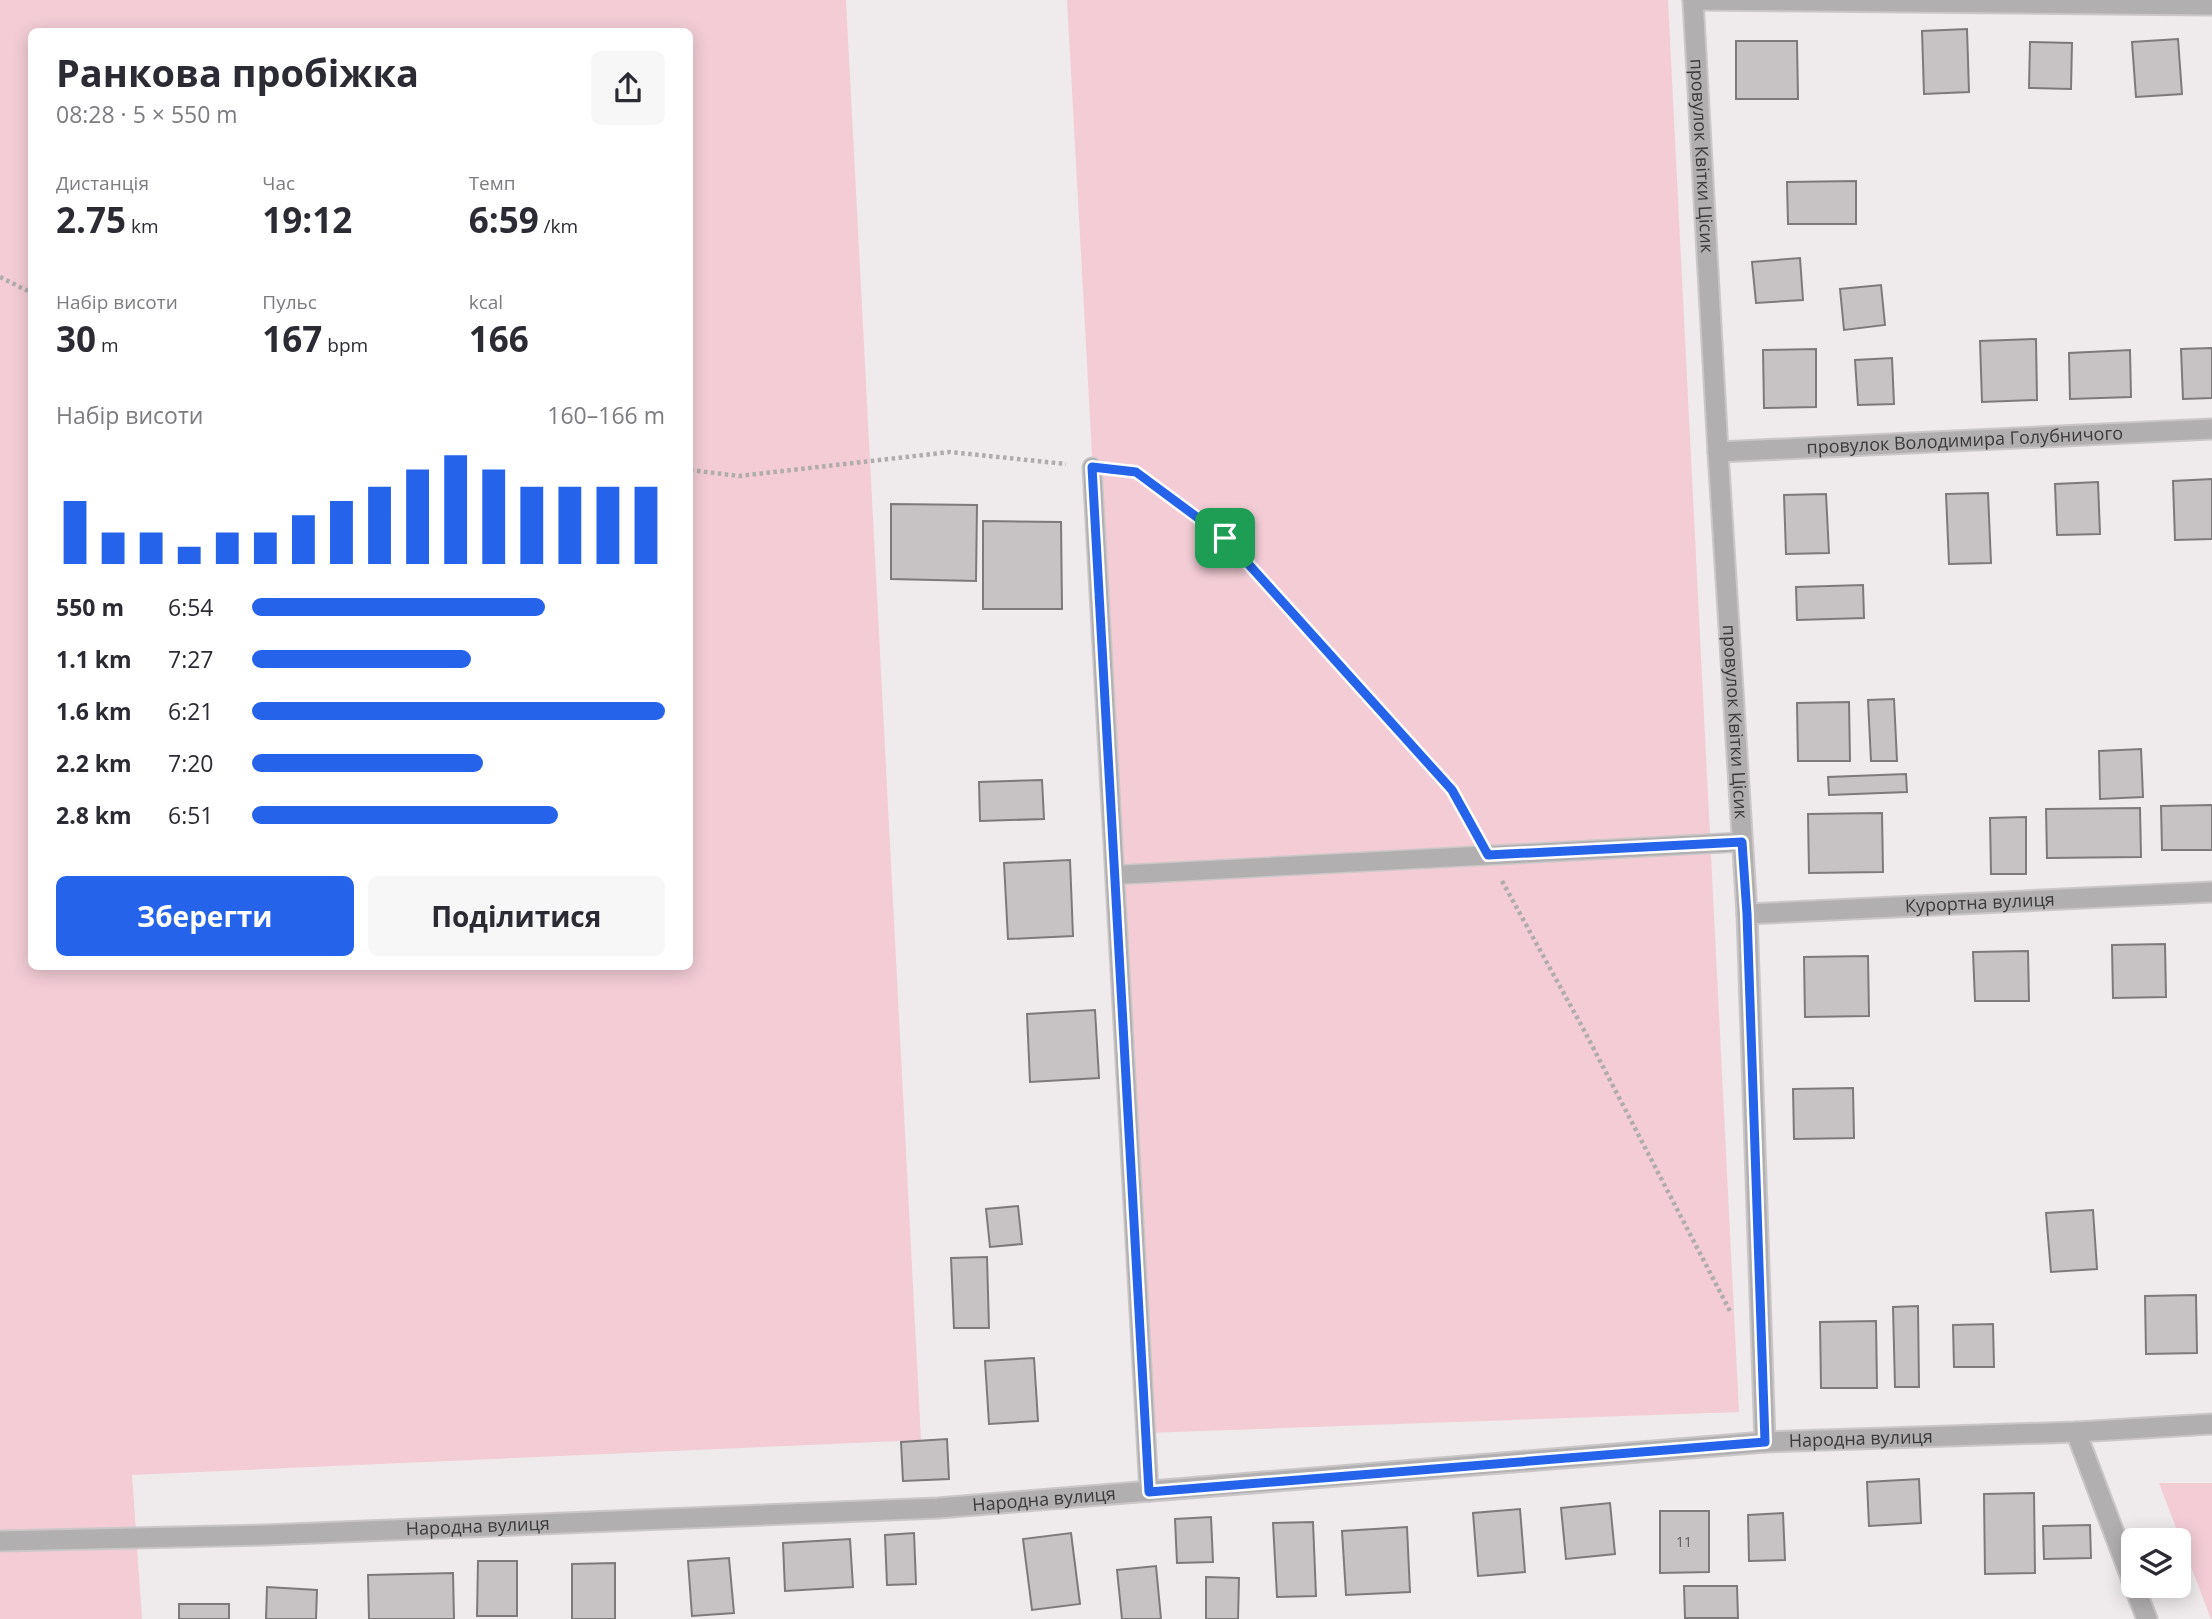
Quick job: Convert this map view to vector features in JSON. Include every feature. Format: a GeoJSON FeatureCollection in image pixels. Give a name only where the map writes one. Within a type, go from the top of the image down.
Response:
{"type":"FeatureCollection","features":[{"type":"Feature","properties":{"kind":"street"},"geometry":{"type":"LineString","coordinates":[[1693,0],[2212,5]]}},
{"type":"Feature","properties":{"kind":"street","name":"провулок Квітки Цісик"},"geometry":{"type":"LineString","coordinates":[[1693,0],[1747,914],[1765,1442]]}},
{"type":"Feature","properties":{"kind":"street","name":"провулок Володимира Голубничого"},"geometry":{"type":"LineString","coordinates":[[1718,452],[2212,429]]}},
{"type":"Feature","properties":{"kind":"street","name":"Курортна вулиця"},"geometry":{"type":"LineString","coordinates":[[1747,914],[2212,892]]}},
{"type":"Feature","properties":{"kind":"street","name":"Народна вулиця"},"geometry":{"type":"LineString","coordinates":[[0,1541],[265,1535],[938,1508],[1765,1442],[2076,1432],[2212,1424]]}},
{"type":"Feature","properties":{"kind":"street"},"geometry":{"type":"LineString","coordinates":[[2076,1432],[2121,1550]]}},
{"type":"Feature","properties":{"kind":"street"},"geometry":{"type":"LineString","coordinates":[[2139,1598],[2147,1619]]}},
{"type":"Feature","properties":{"kind":"lane"},"geometry":{"type":"LineString","coordinates":[[1092,467],[1149,1492]]}},
{"type":"Feature","properties":{"kind":"lane"},"geometry":{"type":"LineString","coordinates":[[1115,875],[1742,842]]}},
{"type":"Feature","properties":{"kind":"path"},"geometry":{"type":"LineString","coordinates":[[0,277],[28,291]]}},
{"type":"Feature","properties":{"kind":"path"},"geometry":{"type":"LineString","coordinates":[[693,470],[739,476],[950,452],[1136,472],[1225,538],[1452,790],[1585,1032],[1737,1324]]}},
{"type":"Feature","properties":{"kind":"shaded area"},"geometry":{"type":"Polygon","coordinates":[[[0,0],[846,0],[921,1440],[132,1475],[142,1619],[0,1619],[0,0]]]}},
{"type":"Feature","properties":{"kind":"shaded area"},"geometry":{"type":"Polygon","coordinates":[[[1067,0],[1668,0],[1739,1412],[1146,1433],[1067,0]]]}},
{"type":"Feature","properties":{"kind":"shaded area"},"geometry":{"type":"Polygon","coordinates":[[[2159,1483],[2212,1483],[2212,1619],[2191,1567],[2191,1528],[2176,1528],[2159,1483]]]}},
{"type":"Feature","properties":{"kind":"building"},"geometry":{"type":"Polygon","coordinates":[[[1967,29],[1969,92],[1924,94],[1922,31],[1967,29]]]}},
{"type":"Feature","properties":{"kind":"building"},"geometry":{"type":"Polygon","coordinates":[[[2178,39],[2182,94],[2136,97],[2132,42],[2178,39]]]}},
{"type":"Feature","properties":{"kind":"building"},"geometry":{"type":"Polygon","coordinates":[[[1736,41],[1797,41],[1798,99],[1736,99],[1736,41]]]}},
{"type":"Feature","properties":{"kind":"building"},"geometry":{"type":"Polygon","coordinates":[[[2030,42],[2072,43],[2071,89],[2029,88],[2030,42]]]}},
{"type":"Feature","properties":{"kind":"building"},"geometry":{"type":"Polygon","coordinates":[[[1856,181],[1856,224],[1788,224],[1787,182],[1856,181]]]}},
{"type":"Feature","properties":{"kind":"building"},"geometry":{"type":"Polygon","coordinates":[[[1800,258],[1803,300],[1756,303],[1752,262],[1800,258]]]}},
{"type":"Feature","properties":{"kind":"building"},"geometry":{"type":"Polygon","coordinates":[[[1881,285],[1885,325],[1844,330],[1840,289],[1881,285]]]}},
{"type":"Feature","properties":{"kind":"building"},"geometry":{"type":"Polygon","coordinates":[[[2036,339],[2037,400],[1982,402],[1980,341],[2036,339]]]}},
{"type":"Feature","properties":{"kind":"building"},"geometry":{"type":"Polygon","coordinates":[[[2212,348],[2212,398],[2183,399],[2181,349],[2212,348]]]}},
{"type":"Feature","properties":{"kind":"building"},"geometry":{"type":"Polygon","coordinates":[[[1816,349],[1816,407],[1764,408],[1763,350],[1816,349]]]}},
{"type":"Feature","properties":{"kind":"building"},"geometry":{"type":"Polygon","coordinates":[[[2130,350],[2131,397],[2070,399],[2069,353],[2130,350]]]}},
{"type":"Feature","properties":{"kind":"building"},"geometry":{"type":"Polygon","coordinates":[[[1892,358],[1894,404],[1858,405],[1855,360],[1892,358]]]}},
{"type":"Feature","properties":{"kind":"building"},"geometry":{"type":"Polygon","coordinates":[[[2212,479],[2212,539],[2175,540],[2173,481],[2212,479]]]}},
{"type":"Feature","properties":{"kind":"building"},"geometry":{"type":"Polygon","coordinates":[[[2098,482],[2100,534],[2057,535],[2055,484],[2098,482]]]}},
{"type":"Feature","properties":{"kind":"building"},"geometry":{"type":"Polygon","coordinates":[[[1988,493],[1991,563],[1949,564],[1946,494],[1988,493]]]}},
{"type":"Feature","properties":{"kind":"building"},"geometry":{"type":"Polygon","coordinates":[[[1826,494],[1829,553],[1786,554],[1784,495],[1826,494]]]}},
{"type":"Feature","properties":{"kind":"building"},"geometry":{"type":"Polygon","coordinates":[[[891,504],[977,505],[976,581],[891,579],[891,504]]]}},
{"type":"Feature","properties":{"kind":"building"},"geometry":{"type":"Polygon","coordinates":[[[983,521],[1061,522],[1062,609],[983,609],[983,521]]]}},
{"type":"Feature","properties":{"kind":"building"},"geometry":{"type":"Polygon","coordinates":[[[1863,585],[1864,618],[1797,620],[1796,587],[1863,585]]]}},
{"type":"Feature","properties":{"kind":"building"},"geometry":{"type":"Polygon","coordinates":[[[1894,699],[1897,761],[1871,761],[1868,700],[1894,699]]]}},
{"type":"Feature","properties":{"kind":"building"},"geometry":{"type":"Polygon","coordinates":[[[1849,702],[1850,761],[1798,761],[1797,703],[1849,702]]]}},
{"type":"Feature","properties":{"kind":"building"},"geometry":{"type":"Polygon","coordinates":[[[2141,749],[2143,797],[2100,799],[2099,751],[2141,749]]]}},
{"type":"Feature","properties":{"kind":"building"},"geometry":{"type":"Polygon","coordinates":[[[1906,774],[1907,792],[1829,795],[1828,777],[1906,774]]]}},
{"type":"Feature","properties":{"kind":"building"},"geometry":{"type":"Polygon","coordinates":[[[1042,780],[1044,819],[980,821],[979,782],[1042,780]]]}},
{"type":"Feature","properties":{"kind":"building"},"geometry":{"type":"Polygon","coordinates":[[[2212,805],[2212,850],[2162,850],[2161,806],[2212,805]]]}},
{"type":"Feature","properties":{"kind":"building"},"geometry":{"type":"Polygon","coordinates":[[[2140,808],[2141,857],[2047,858],[2046,809],[2140,808]]]}},
{"type":"Feature","properties":{"kind":"building"},"geometry":{"type":"Polygon","coordinates":[[[1882,813],[1883,872],[1809,873],[1808,814],[1882,813]]]}},
{"type":"Feature","properties":{"kind":"building"},"geometry":{"type":"Polygon","coordinates":[[[2026,817],[2026,874],[1991,874],[1990,818],[2026,817]]]}},
{"type":"Feature","properties":{"kind":"building"},"geometry":{"type":"Polygon","coordinates":[[[1070,860],[1073,936],[1008,939],[1004,863],[1070,860]]]}},
{"type":"Feature","properties":{"kind":"building"},"geometry":{"type":"Polygon","coordinates":[[[2165,944],[2166,997],[2113,998],[2112,945],[2165,944]]]}},
{"type":"Feature","properties":{"kind":"building"},"geometry":{"type":"Polygon","coordinates":[[[2028,951],[2029,1001],[1975,1001],[1973,952],[2028,951]]]}},
{"type":"Feature","properties":{"kind":"building"},"geometry":{"type":"Polygon","coordinates":[[[1868,956],[1869,1016],[1805,1017],[1804,957],[1868,956]]]}},
{"type":"Feature","properties":{"kind":"building"},"geometry":{"type":"Polygon","coordinates":[[[1095,1010],[1099,1078],[1030,1082],[1027,1014],[1095,1010]]]}},
{"type":"Feature","properties":{"kind":"building"},"geometry":{"type":"Polygon","coordinates":[[[1853,1088],[1854,1138],[1794,1139],[1793,1089],[1853,1088]]]}},
{"type":"Feature","properties":{"kind":"building"},"geometry":{"type":"Polygon","coordinates":[[[1018,1206],[1022,1244],[990,1247],[986,1209],[1018,1206]]]}},
{"type":"Feature","properties":{"kind":"building"},"geometry":{"type":"Polygon","coordinates":[[[2093,1210],[2097,1269],[2051,1272],[2046,1213],[2093,1210]]]}},
{"type":"Feature","properties":{"kind":"building"},"geometry":{"type":"Polygon","coordinates":[[[987,1257],[989,1328],[954,1328],[951,1258],[987,1257]]]}},
{"type":"Feature","properties":{"kind":"building"},"geometry":{"type":"Polygon","coordinates":[[[2196,1295],[2197,1353],[2146,1354],[2145,1296],[2196,1295]]]}},
{"type":"Feature","properties":{"kind":"building"},"geometry":{"type":"Polygon","coordinates":[[[1918,1306],[1919,1387],[1895,1387],[1893,1307],[1918,1306]]]}},
{"type":"Feature","properties":{"kind":"building"},"geometry":{"type":"Polygon","coordinates":[[[1876,1321],[1877,1388],[1821,1388],[1820,1322],[1876,1321]]]}},
{"type":"Feature","properties":{"kind":"building"},"geometry":{"type":"Polygon","coordinates":[[[1993,1324],[1994,1367],[1954,1367],[1953,1325],[1993,1324]]]}},
{"type":"Feature","properties":{"kind":"building"},"geometry":{"type":"Polygon","coordinates":[[[1034,1358],[1038,1421],[989,1424],[985,1361],[1034,1358]]]}},
{"type":"Feature","properties":{"kind":"building"},"geometry":{"type":"Polygon","coordinates":[[[947,1439],[949,1479],[903,1481],[901,1442],[947,1439]]]}},
{"type":"Feature","properties":{"kind":"building"},"geometry":{"type":"Polygon","coordinates":[[[1919,1479],[1921,1523],[1869,1526],[1867,1482],[1919,1479]]]}},
{"type":"Feature","properties":{"kind":"building"},"geometry":{"type":"Polygon","coordinates":[[[2034,1493],[2035,1573],[1985,1574],[1984,1494],[2034,1493]]]}},
{"type":"Feature","properties":{"kind":"building"},"geometry":{"type":"Polygon","coordinates":[[[1610,1503],[1615,1554],[1566,1559],[1561,1508],[1610,1503]]]}},
{"type":"Feature","properties":{"kind":"building"},"geometry":{"type":"Polygon","coordinates":[[[1520,1509],[1525,1572],[1478,1576],[1473,1513],[1520,1509]]]}},
{"type":"Feature","properties":{"kind":"building"},"geometry":{"type":"Polygon","coordinates":[[[1660,1511],[1709,1511],[1709,1572],[1660,1573],[1660,1511]]]}},
{"type":"Feature","properties":{"kind":"building"},"geometry":{"type":"Polygon","coordinates":[[[1783,1513],[1785,1560],[1749,1561],[1748,1515],[1783,1513]]]}},
{"type":"Feature","properties":{"kind":"building"},"geometry":{"type":"Polygon","coordinates":[[[1211,1517],[1213,1562],[1177,1563],[1175,1519],[1211,1517]]]}},
{"type":"Feature","properties":{"kind":"building"},"geometry":{"type":"Polygon","coordinates":[[[1313,1522],[1316,1596],[1277,1597],[1273,1523],[1313,1522]]]}},
{"type":"Feature","properties":{"kind":"building"},"geometry":{"type":"Polygon","coordinates":[[[2090,1525],[2091,1558],[2044,1559],[2043,1526],[2090,1525]]]}},
{"type":"Feature","properties":{"kind":"building"},"geometry":{"type":"Polygon","coordinates":[[[1407,1527],[1410,1592],[1346,1595],[1342,1531],[1407,1527]]]}},
{"type":"Feature","properties":{"kind":"building"},"geometry":{"type":"Polygon","coordinates":[[[914,1533],[916,1584],[887,1585],[885,1535],[914,1533]]]}},
{"type":"Feature","properties":{"kind":"building"},"geometry":{"type":"Polygon","coordinates":[[[1071,1533],[1080,1604],[1032,1610],[1023,1539],[1071,1533]]]}},
{"type":"Feature","properties":{"kind":"building"},"geometry":{"type":"Polygon","coordinates":[[[850,1539],[853,1587],[785,1591],[783,1543],[850,1539]]]}},
{"type":"Feature","properties":{"kind":"building"},"geometry":{"type":"Polygon","coordinates":[[[729,1558],[734,1613],[692,1616],[688,1561],[729,1558]]]}},
{"type":"Feature","properties":{"kind":"building"},"geometry":{"type":"Polygon","coordinates":[[[478,1561],[517,1561],[517,1616],[477,1616],[478,1561]]]}},
{"type":"Feature","properties":{"kind":"building"},"geometry":{"type":"Polygon","coordinates":[[[615,1563],[615,1619],[572,1619],[572,1564],[615,1563]]]}},
{"type":"Feature","properties":{"kind":"building"},"geometry":{"type":"Polygon","coordinates":[[[1156,1566],[1161,1619],[1122,1619],[1117,1570],[1156,1566]]]}},
{"type":"Feature","properties":{"kind":"building"},"geometry":{"type":"Polygon","coordinates":[[[453,1573],[454,1619],[369,1619],[368,1575],[453,1573]]]}},
{"type":"Feature","properties":{"kind":"building"},"geometry":{"type":"Polygon","coordinates":[[[1206,1577],[1239,1578],[1238,1619],[1206,1619],[1206,1577]]]}},
{"type":"Feature","properties":{"kind":"building"},"geometry":{"type":"Polygon","coordinates":[[[1684,1586],[1737,1586],[1738,1618],[1685,1618],[1684,1586]]]}},
{"type":"Feature","properties":{"kind":"building"},"geometry":{"type":"Polygon","coordinates":[[[267,1587],[317,1590],[316,1619],[266,1619],[267,1587]]]}},
{"type":"Feature","properties":{"kind":"building"},"geometry":{"type":"Polygon","coordinates":[[[179,1604],[229,1604],[229,1619],[179,1619],[179,1604]]]}},
{"type":"Feature","properties":{"kind":"route"},"geometry":{"type":"LineString","coordinates":[[1092,467],[1136,472],[1225,538],[1452,790],[1488,855],[1742,842],[1747,914],[1765,1442],[1149,1492],[1092,467]]}}]}
